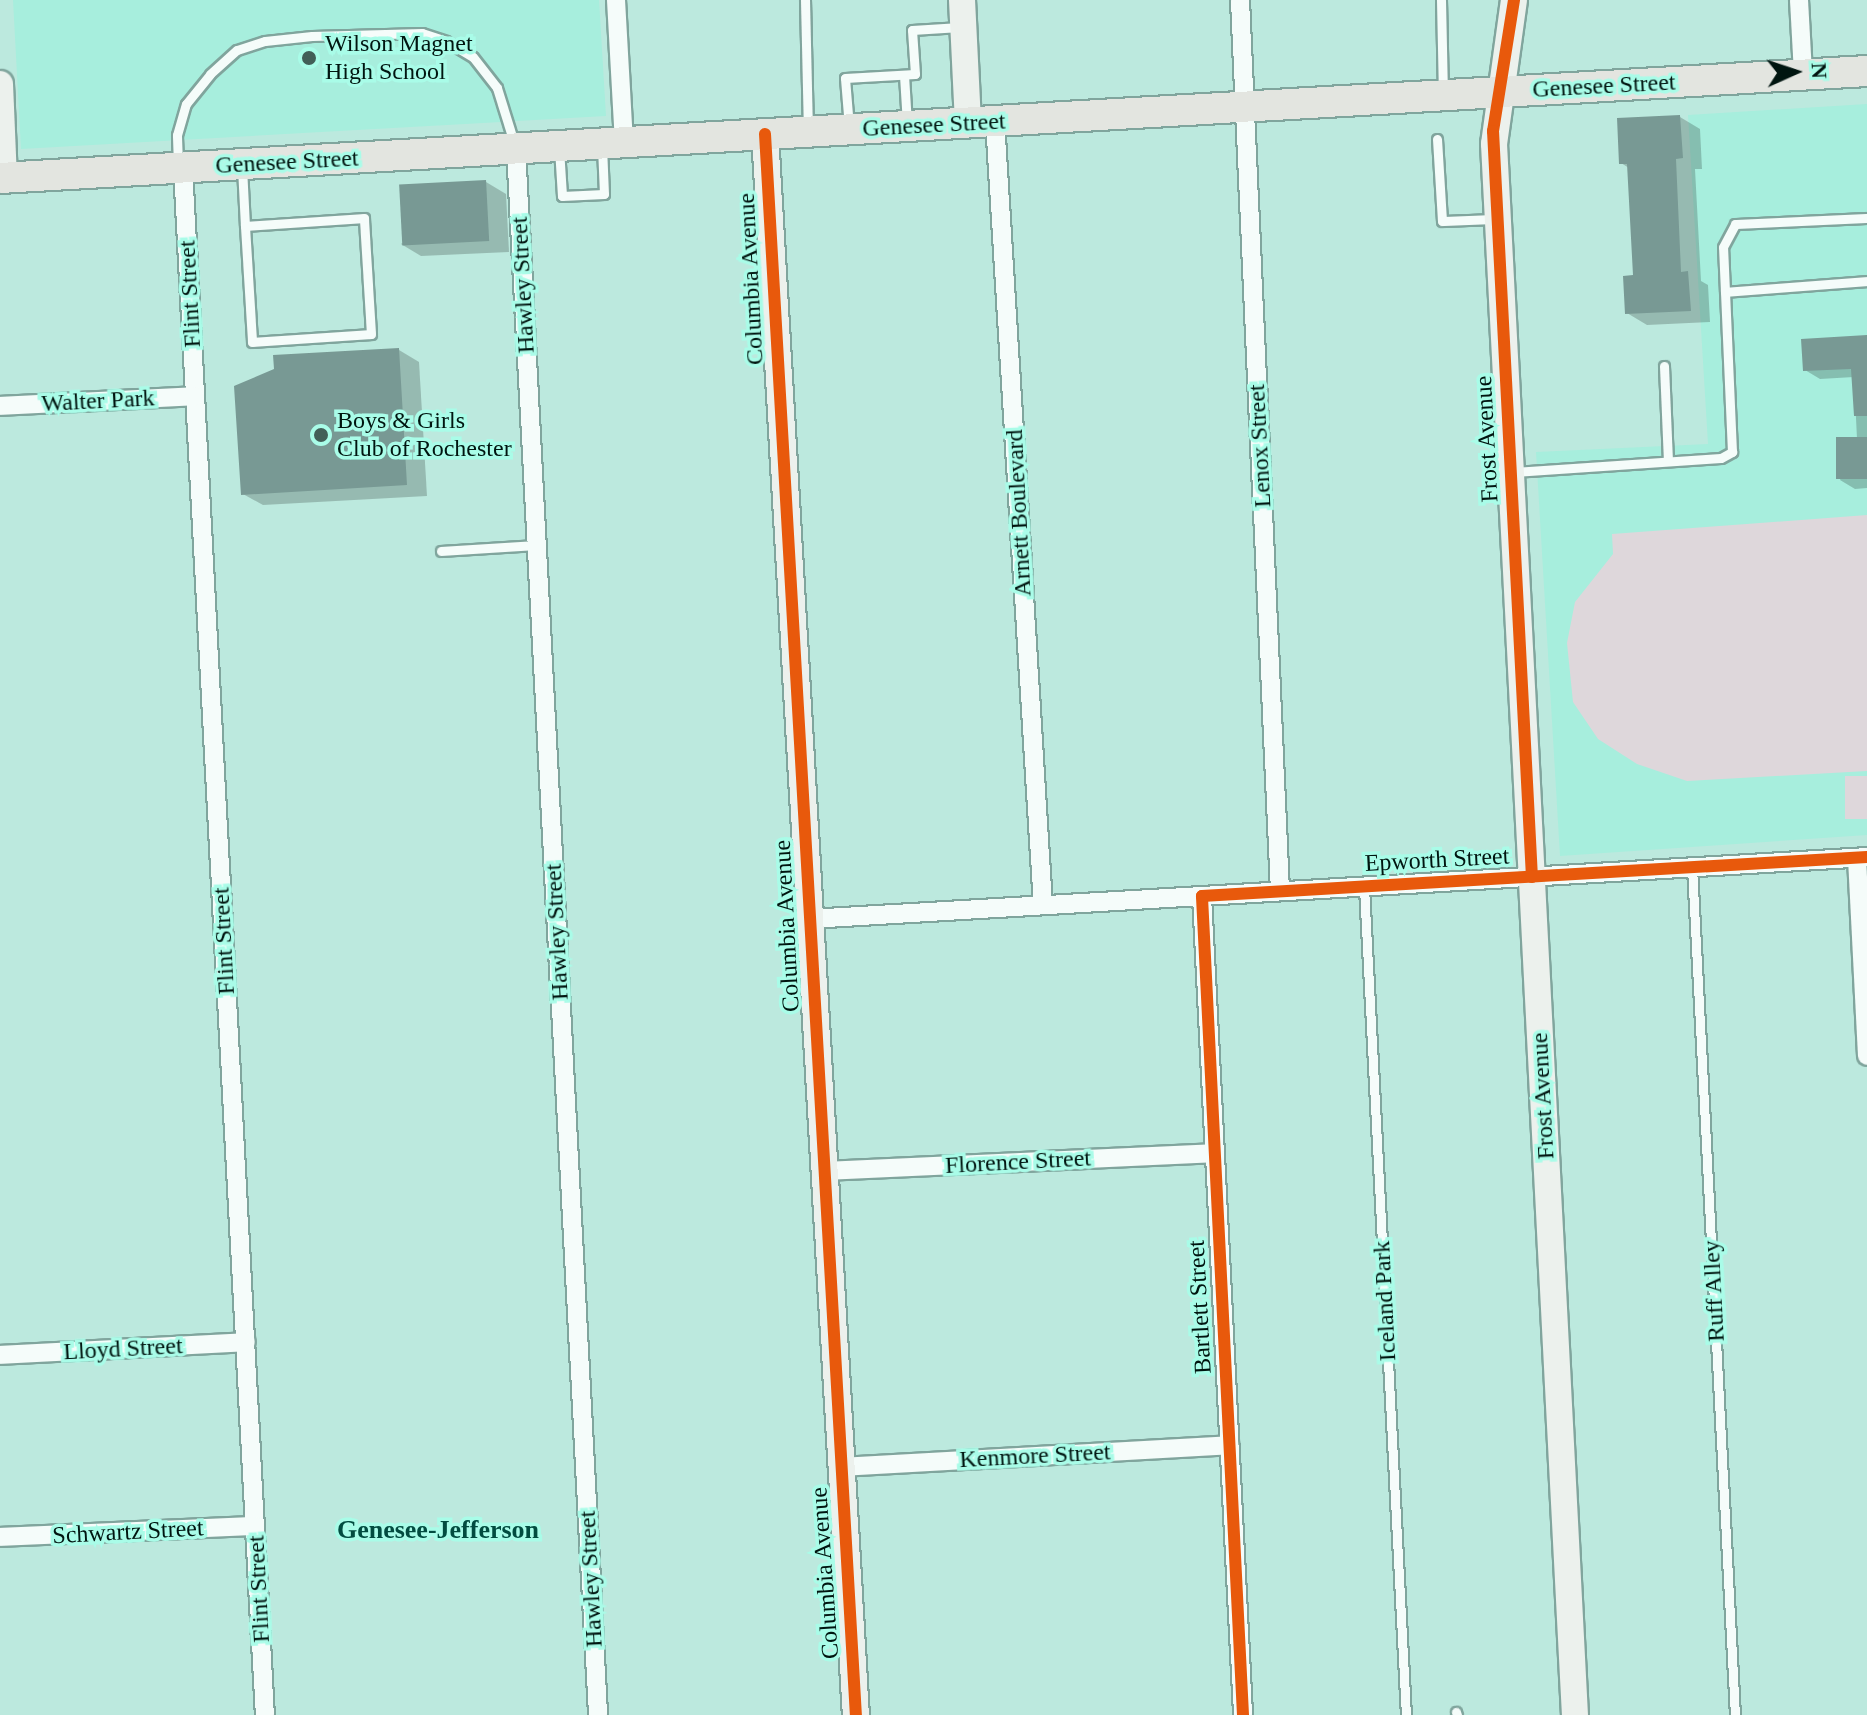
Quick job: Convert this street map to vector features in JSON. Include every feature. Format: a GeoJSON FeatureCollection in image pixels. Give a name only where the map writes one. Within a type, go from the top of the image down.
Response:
{"type":"FeatureCollection","features":[{"type":"Feature","properties":{"kind":"main road","name":"Genesee Street"},"geometry":{"type":"LineString","coordinates":[[2,178],[1867,71]]}},
{"type":"Feature","properties":{"kind":"street"},"geometry":{"type":"LineString","coordinates":[[613,143],[616,0]]}},
{"type":"Feature","properties":{"kind":"street","name":"Arnett Boulevard"},"geometry":{"type":"LineString","coordinates":[[962,0],[963,27],[982,122],[1043,905]]}},
{"type":"Feature","properties":{"kind":"street","name":"Lenox Street"},"geometry":{"type":"LineString","coordinates":[[1240,0],[1280,891]]}},
{"type":"Feature","properties":{"kind":"street","name":"Frost Avenue"},"geometry":{"type":"LineString","coordinates":[[1514,0],[1493,131],[1575,1715]]}},
{"type":"Feature","properties":{"kind":"street"},"geometry":{"type":"LineString","coordinates":[[1799,0],[1803,75]]}},
{"type":"Feature","properties":{"kind":"street"},"geometry":{"type":"LineString","coordinates":[[0,84],[2,178]]}},
{"type":"Feature","properties":{"kind":"street","name":"Columbia Avenue"},"geometry":{"type":"LineString","coordinates":[[765,134],[822,1171],[856,1715]]}},
{"type":"Feature","properties":{"kind":"street","name":"Hawley Street"},"geometry":{"type":"LineString","coordinates":[[516,149],[598,1715]]}},
{"type":"Feature","properties":{"kind":"street","name":"Flint Street"},"geometry":{"type":"LineString","coordinates":[[180,168],[195,396],[265,1715]]}},
{"type":"Feature","properties":{"kind":"street","name":"Walter Park"},"geometry":{"type":"LineString","coordinates":[[0,406],[195,396]]}},
{"type":"Feature","properties":{"kind":"street"},"geometry":{"type":"LineString","coordinates":[[1862,858],[1867,1056]]}},
{"type":"Feature","properties":{"kind":"street","name":"Epworth Street"},"geometry":{"type":"LineString","coordinates":[[809,919],[1862,858]]}},
{"type":"Feature","properties":{"kind":"street","name":"Bartlett Street"},"geometry":{"type":"LineString","coordinates":[[1202,896],[1243,1715]]}},
{"type":"Feature","properties":{"kind":"street","name":"Florence Street"},"geometry":{"type":"LineString","coordinates":[[822,1171],[1215,1153]]}},
{"type":"Feature","properties":{"kind":"street","name":"Lloyd Street"},"geometry":{"type":"LineString","coordinates":[[0,1355],[246,1342]]}},
{"type":"Feature","properties":{"kind":"street","name":"Kenmore Street"},"geometry":{"type":"LineString","coordinates":[[840,1467],[1229,1445]]}},
{"type":"Feature","properties":{"kind":"street","name":"Schwartz Street"},"geometry":{"type":"LineString","coordinates":[[0,1537],[255,1526]]}},
{"type":"Feature","properties":{"kind":"lane"},"geometry":{"type":"LineString","coordinates":[[805,0],[808,132]]}},
{"type":"Feature","properties":{"kind":"lane"},"geometry":{"type":"LineString","coordinates":[[1441,0],[1443,95]]}},
{"type":"Feature","properties":{"kind":"lane"},"geometry":{"type":"LineString","coordinates":[[849,130],[845,78],[915,74],[912,30],[963,27]]}},
{"type":"Feature","properties":{"kind":"lane"},"geometry":{"type":"LineString","coordinates":[[180,168],[177,135],[186,104],[210,74],[237,50],[312,36],[422,33],[446,41],[473,57],[497,88],[516,149]]}},
{"type":"Feature","properties":{"kind":"lane"},"geometry":{"type":"LineString","coordinates":[[904,75],[907,127]]}},
{"type":"Feature","properties":{"kind":"lane"},"geometry":{"type":"LineString","coordinates":[[1437,139],[1442,221],[1498,218]]}},
{"type":"Feature","properties":{"kind":"lane"},"geometry":{"type":"LineString","coordinates":[[559,146],[562,196],[576,196],[604,194],[613,143]]}},
{"type":"Feature","properties":{"kind":"lane"},"geometry":{"type":"LineString","coordinates":[[242,165],[245,226],[252,342],[371,334],[364,218],[245,226]]}},
{"type":"Feature","properties":{"kind":"lane"},"geometry":{"type":"LineString","coordinates":[[1511,472],[1721,458],[1732,452],[1723,247],[1735,224],[1867,218]]}},
{"type":"Feature","properties":{"kind":"lane"},"geometry":{"type":"LineString","coordinates":[[1725,292],[1867,281]]}},
{"type":"Feature","properties":{"kind":"lane"},"geometry":{"type":"LineString","coordinates":[[1664,366],[1668,461]]}},
{"type":"Feature","properties":{"kind":"lane"},"geometry":{"type":"LineString","coordinates":[[441,551],[536,545]]}},
{"type":"Feature","properties":{"kind":"lane","name":"Ruff Alley"},"geometry":{"type":"LineString","coordinates":[[1692,867],[1735,1715]]}},
{"type":"Feature","properties":{"kind":"lane","name":"Iceland Park"},"geometry":{"type":"LineString","coordinates":[[1364,887],[1406,1715]]}},
{"type":"Feature","properties":{"kind":"shaded area","name":"Wilson Magnet High School"},"geometry":{"type":"Polygon","coordinates":[[[13,0],[599,0],[606,116],[21,149],[13,0]]]}},
{"type":"Feature","properties":{"kind":"shaded area"},"geometry":{"type":"Polygon","coordinates":[[[1867,104],[1867,835],[1560,856],[1536,452],[1708,444],[1688,115],[1867,104]]]}},
{"type":"Feature","properties":{"kind":"shaded area"},"geometry":{"type":"Polygon","coordinates":[[[1867,515],[1867,771],[1687,781],[1637,764],[1598,739],[1573,702],[1567,643],[1575,602],[1613,554],[1612,534],[1867,515]]]}},
{"type":"Feature","properties":{"kind":"shaded area"},"geometry":{"type":"Polygon","coordinates":[[[1845,776],[1867,776],[1867,819],[1845,819],[1845,776]]]}},
{"type":"Feature","properties":{"kind":"building"},"geometry":{"type":"Polygon","coordinates":[[[1680,115],[1683,158],[1676,159],[1681,272],[1688,271],[1691,311],[1625,314],[1623,276],[1633,275],[1627,164],[1619,164],[1617,118],[1680,115]]]}},
{"type":"Feature","properties":{"kind":"building"},"geometry":{"type":"Polygon","coordinates":[[[486,180],[489,241],[402,245],[399,185],[486,180]]]}},
{"type":"Feature","properties":{"kind":"building"},"geometry":{"type":"Polygon","coordinates":[[[1867,335],[1867,416],[1854,416],[1851,369],[1803,371],[1801,339],[1867,335]]]}},
{"type":"Feature","properties":{"kind":"building","name":"Boys & Girls Club of Rochester"},"geometry":{"type":"Polygon","coordinates":[[[399,348],[407,485],[241,495],[234,386],[274,369],[273,355],[399,348]]]}},
{"type":"Feature","properties":{"kind":"building"},"geometry":{"type":"Polygon","coordinates":[[[1836,437],[1867,437],[1867,479],[1836,479],[1836,437]]]}},
{"type":"Feature","properties":{"kind":"cycle path"},"geometry":{"type":"LineString","coordinates":[[1514,0],[1493,131],[1532,877]]}},
{"type":"Feature","properties":{"kind":"cycle path"},"geometry":{"type":"LineString","coordinates":[[765,134],[856,1715]]}},
{"type":"Feature","properties":{"kind":"cycle path"},"geometry":{"type":"LineString","coordinates":[[1243,1715],[1202,896],[1867,857]]}},
{"type":"Feature","properties":{"kind":"place","name":"Wilson Magnet High School"},"geometry":{"type":"Point","coordinates":[309,58]}},
{"type":"Feature","properties":{"kind":"place","name":"Boys & Girls Club of Rochester"},"geometry":{"type":"Point","coordinates":[321,435]}},
{"type":"Feature","properties":{"kind":"district","name":"Genesee-Jefferson"},"geometry":{"type":"Point","coordinates":[438,1530]}}]}
